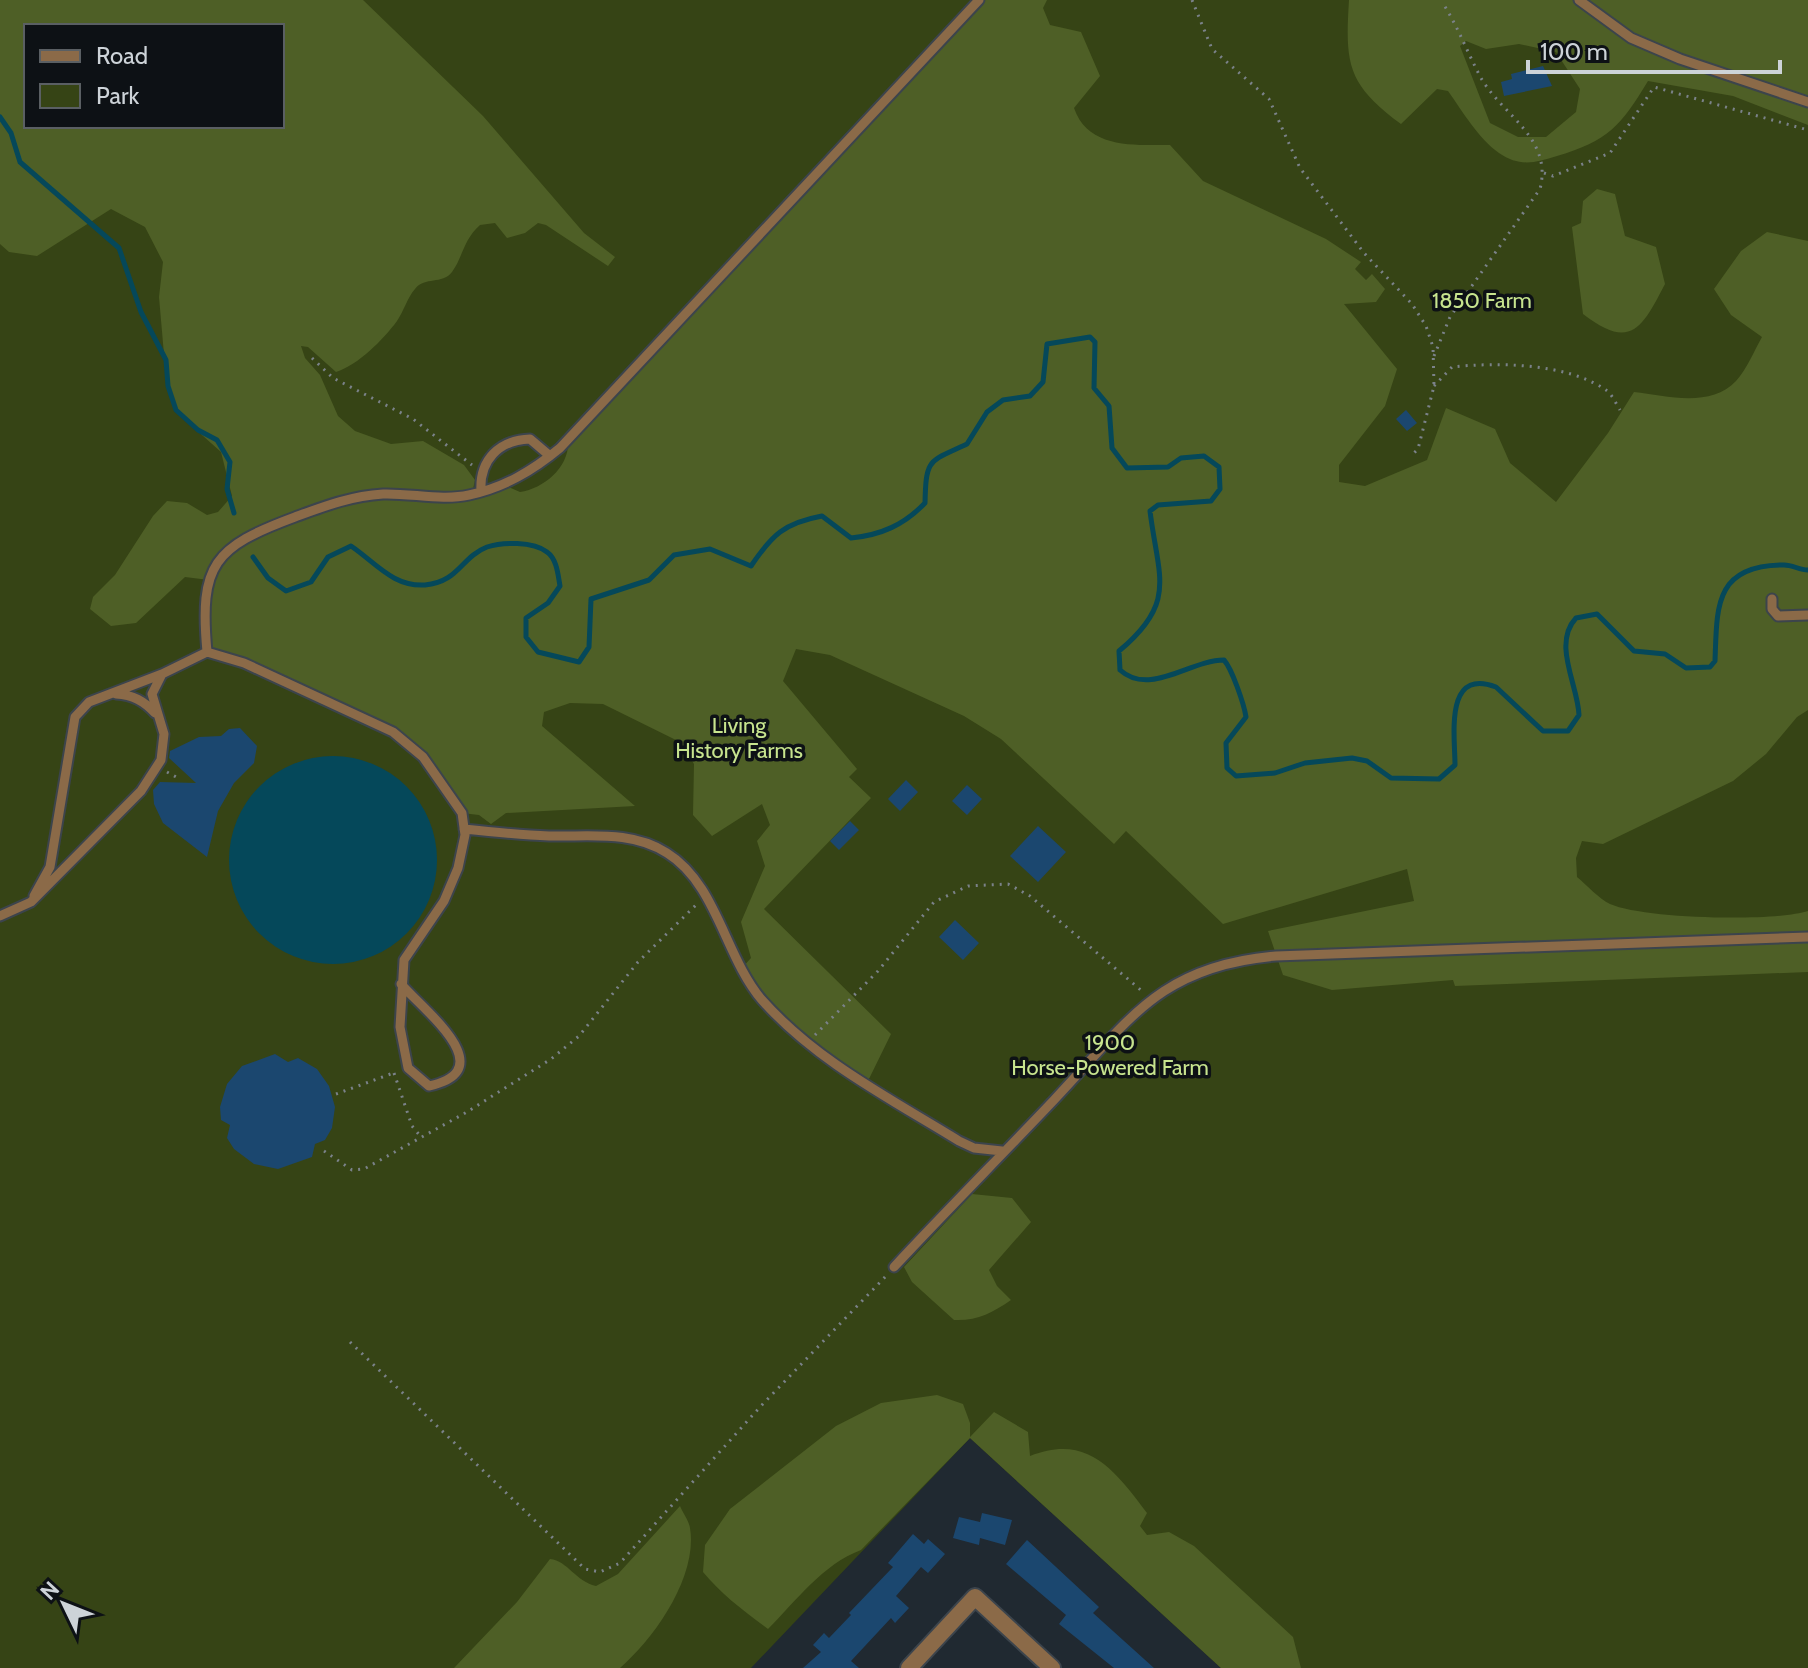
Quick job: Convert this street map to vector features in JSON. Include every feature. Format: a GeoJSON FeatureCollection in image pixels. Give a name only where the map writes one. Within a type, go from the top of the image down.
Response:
{"type":"FeatureCollection","features":[{"type":"Feature","properties":{"kind":"street"},"geometry":{"type":"LineString","coordinates":[[909,1668],[975,1597],[1052,1668]]}},
{"type":"Feature","properties":{"kind":"lane"},"geometry":{"type":"LineString","coordinates":[[207,652],[205,593],[215,565],[232,544],[254,532],[351,496],[458,497],[481,492],[508,483],[550,456],[979,0]]}},
{"type":"Feature","properties":{"kind":"lane"},"geometry":{"type":"LineString","coordinates":[[1579,0],[1631,38],[1680,59],[1808,102]]}},
{"type":"Feature","properties":{"kind":"lane"},"geometry":{"type":"LineString","coordinates":[[481,492],[482,471],[490,456],[517,440],[530,439],[550,456]]}},
{"type":"Feature","properties":{"kind":"lane"},"geometry":{"type":"LineString","coordinates":[[1772,599],[1772,609],[1778,616],[1808,615]]}},
{"type":"Feature","properties":{"kind":"lane"},"geometry":{"type":"LineString","coordinates":[[31,902],[50,867],[75,717],[89,702],[162,674],[207,652],[244,663],[393,732],[423,757],[448,789],[462,813],[463,852],[444,901],[404,960],[401,984],[400,1027],[408,1068],[429,1086],[447,1082],[459,1068],[460,1053],[442,1025],[401,984]]}},
{"type":"Feature","properties":{"kind":"lane"},"geometry":{"type":"LineString","coordinates":[[0,916],[31,902],[141,791],[161,760],[164,734],[152,694],[162,674]]}},
{"type":"Feature","properties":{"kind":"lane"},"geometry":{"type":"LineString","coordinates":[[109,694],[128,695],[145,703],[156,714]]}},
{"type":"Feature","properties":{"kind":"lane"},"geometry":{"type":"LineString","coordinates":[[464,829],[638,840],[667,852],[684,866],[705,897],[741,969],[761,998],[807,1043],[866,1085],[959,1141],[974,1148],[1002,1151]]}},
{"type":"Feature","properties":{"kind":"lane"},"geometry":{"type":"LineString","coordinates":[[894,1267],[1002,1151],[1055,1100],[1113,1032],[1150,999],[1216,967],[1254,958],[1808,937]]}},
{"type":"Feature","properties":{"kind":"path"},"geometry":{"type":"LineString","coordinates":[[1192,0],[1212,49],[1269,99],[1300,168],[1364,253],[1412,304],[1426,326],[1434,356],[1434,386],[1418,449],[1412,455]]}},
{"type":"Feature","properties":{"kind":"path"},"geometry":{"type":"LineString","coordinates":[[1434,356],[1450,317],[1540,189],[1544,173],[1541,155],[1529,134],[1482,80],[1468,46],[1444,5]]}},
{"type":"Feature","properties":{"kind":"path"},"geometry":{"type":"LineString","coordinates":[[1544,173],[1553,176],[1610,153],[1654,87],[1808,130]]}},
{"type":"Feature","properties":{"kind":"path"},"geometry":{"type":"LineString","coordinates":[[312,358],[333,378],[413,419],[482,471]]}},
{"type":"Feature","properties":{"kind":"path"},"geometry":{"type":"LineString","coordinates":[[1434,386],[1452,367],[1547,370],[1578,378],[1608,391],[1620,410]]}},
{"type":"Feature","properties":{"kind":"path"},"geometry":{"type":"LineString","coordinates":[[807,1043],[878,971],[934,902],[951,891],[968,886],[1008,884],[1030,896],[1150,999]]}},
{"type":"Feature","properties":{"kind":"path"},"geometry":{"type":"LineString","coordinates":[[324,1151],[352,1170],[364,1169],[551,1059],[579,1036],[638,962],[705,897]]}},
{"type":"Feature","properties":{"kind":"path"},"geometry":{"type":"LineString","coordinates":[[336,1094],[408,1068]]}},
{"type":"Feature","properties":{"kind":"path"},"geometry":{"type":"LineString","coordinates":[[394,1073],[412,1126],[421,1137]]}},
{"type":"Feature","properties":{"kind":"path"},"geometry":{"type":"LineString","coordinates":[[350,1342],[585,1569],[600,1572],[620,1563],[760,1407],[894,1267]]}},
{"type":"Feature","properties":{"kind":"green space","name":"Living History Farms"},"geometry":{"type":"Polygon","coordinates":[[[0,0],[1808,0],[1808,1668],[1221,1668],[970,1438],[751,1668],[0,1668],[0,0]]]}},
{"type":"Feature","properties":{"kind":"green space"},"geometry":{"type":"Polygon","coordinates":[[[0,0],[363,0],[483,116],[584,233],[615,257],[608,266],[546,225],[538,223],[525,233],[507,238],[495,223],[480,225],[470,237],[452,272],[419,285],[391,328],[353,364],[336,372],[308,347],[301,346],[305,358],[320,375],[338,416],[355,431],[391,444],[423,441],[464,465],[475,480],[472,494],[504,485],[520,492],[529,490],[554,474],[565,458],[568,438],[979,0],[1047,0],[1043,8],[1050,25],[1081,32],[1100,76],[1074,108],[1090,131],[1114,142],[1170,145],[1203,181],[1326,239],[1361,262],[1355,269],[1366,280],[1372,274],[1385,289],[1376,302],[1344,304],[1397,369],[1385,406],[1339,465],[1339,482],[1365,486],[1427,460],[1446,408],[1495,429],[1510,463],[1556,502],[1608,433],[1634,392],[1701,397],[1714,395],[1736,381],[1762,337],[1731,315],[1714,289],[1741,251],[1767,232],[1808,241],[1808,710],[1797,717],[1766,754],[1733,781],[1603,844],[1582,841],[1576,858],[1577,877],[1606,902],[1627,909],[1679,916],[1739,918],[1808,911],[1808,972],[1455,986],[1453,980],[1332,990],[1283,975],[1268,931],[1414,901],[1407,869],[1223,924],[1126,831],[1114,844],[1001,739],[964,716],[830,655],[796,649],[783,681],[857,769],[849,777],[871,798],[764,909],[891,1034],[866,1085],[798,1033],[768,1003],[741,969],[751,958],[741,922],[765,866],[757,841],[770,825],[762,804],[712,836],[693,815],[694,764],[680,742],[603,704],[570,703],[544,712],[542,726],[635,806],[506,813],[491,824],[479,815],[462,813],[448,789],[393,732],[244,663],[207,652],[209,580],[185,577],[136,623],[111,626],[90,609],[93,597],[115,575],[153,516],[167,501],[187,503],[207,515],[218,512],[232,496],[221,452],[174,410],[167,389],[159,297],[163,262],[145,227],[111,209],[37,256],[9,252],[0,244],[0,0]]]}},
{"type":"Feature","properties":{"kind":"green space"},"geometry":{"type":"Polygon","coordinates":[[[1349,0],[1808,0],[1808,125],[1733,96],[1648,81],[1621,121],[1601,138],[1549,158],[1520,162],[1499,153],[1484,140],[1448,91],[1437,89],[1401,124],[1383,110],[1353,71],[1348,41],[1349,0]],[[1466,41],[1460,46],[1490,123],[1518,137],[1546,137],[1576,112],[1580,89],[1556,52],[1519,44],[1486,49],[1466,41]]]}},
{"type":"Feature","properties":{"kind":"green space"},"geometry":{"type":"Polygon","coordinates":[[[1597,189],[1615,194],[1625,236],[1656,247],[1665,284],[1642,323],[1624,332],[1599,325],[1583,314],[1572,227],[1581,223],[1583,201],[1597,189]]]}},
{"type":"Feature","properties":{"kind":"green space"},"geometry":{"type":"Polygon","coordinates":[[[972,1194],[1012,1198],[1031,1222],[989,1270],[997,1286],[1011,1300],[984,1315],[954,1320],[912,1282],[904,1267],[972,1194]]]}},
{"type":"Feature","properties":{"kind":"green space"},"geometry":{"type":"Polygon","coordinates":[[[937,1395],[963,1404],[970,1423],[970,1437],[994,1412],[1028,1432],[1030,1456],[1068,1449],[1098,1460],[1111,1470],[1147,1513],[1140,1526],[1147,1535],[1169,1532],[1194,1546],[1293,1637],[1301,1668],[1221,1668],[970,1438],[861,1550],[822,1574],[768,1629],[725,1595],[703,1572],[705,1545],[730,1509],[836,1426],[881,1403],[937,1395]]]}},
{"type":"Feature","properties":{"kind":"green space"},"geometry":{"type":"Polygon","coordinates":[[[680,1506],[689,1525],[691,1547],[681,1585],[660,1623],[620,1668],[454,1668],[517,1602],[550,1559],[562,1563],[582,1580],[596,1586],[618,1574],[680,1506]]]}},
{"type":"Feature","properties":{"kind":"water"},"geometry":{"type":"Polygon","coordinates":[[[333,756],[373,764],[406,787],[429,820],[437,860],[429,900],[406,933],[373,956],[333,964],[293,956],[260,933],[237,900],[229,860],[237,820],[260,787],[293,764],[333,756]]]}},
{"type":"Feature","properties":{"kind":"building"},"geometry":{"type":"Polygon","coordinates":[[[1543,66],[1552,86],[1504,96],[1501,82],[1512,79],[1511,74],[1543,66]]]}},
{"type":"Feature","properties":{"kind":"building"},"geometry":{"type":"Polygon","coordinates":[[[1406,410],[1417,423],[1407,431],[1396,419],[1406,410]]]}},
{"type":"Feature","properties":{"kind":"building"},"geometry":{"type":"Polygon","coordinates":[[[240,728],[257,746],[254,763],[234,783],[218,811],[207,857],[163,823],[154,804],[153,790],[160,782],[196,783],[169,758],[170,751],[199,737],[221,736],[229,729],[240,728]]]}},
{"type":"Feature","properties":{"kind":"building"},"geometry":{"type":"Polygon","coordinates":[[[906,780],[918,792],[900,811],[888,799],[906,780]]]}},
{"type":"Feature","properties":{"kind":"building"},"geometry":{"type":"Polygon","coordinates":[[[967,785],[982,799],[967,815],[952,801],[967,785]]]}},
{"type":"Feature","properties":{"kind":"building"},"geometry":{"type":"Polygon","coordinates":[[[850,821],[859,830],[839,850],[830,841],[850,821]]]}},
{"type":"Feature","properties":{"kind":"building"},"geometry":{"type":"Polygon","coordinates":[[[1038,826],[1066,852],[1038,882],[1010,856],[1038,826]]]}},
{"type":"Feature","properties":{"kind":"building"},"geometry":{"type":"Polygon","coordinates":[[[955,920],[979,943],[963,960],[939,937],[955,920]]]}},
{"type":"Feature","properties":{"kind":"building"},"geometry":{"type":"Polygon","coordinates":[[[275,1054],[288,1062],[298,1058],[317,1069],[329,1086],[335,1107],[332,1128],[325,1140],[315,1144],[312,1157],[278,1169],[254,1164],[234,1149],[227,1138],[230,1125],[221,1120],[220,1107],[227,1084],[242,1066],[275,1054]]]}},
{"type":"Feature","properties":{"kind":"building"},"geometry":{"type":"Polygon","coordinates":[[[982,1513],[1012,1520],[1005,1545],[980,1538],[979,1545],[953,1538],[959,1517],[980,1522],[982,1513]]]}},
{"type":"Feature","properties":{"kind":"building"},"geometry":{"type":"Polygon","coordinates":[[[913,1534],[924,1544],[928,1539],[945,1554],[928,1573],[921,1567],[896,1596],[909,1608],[895,1623],[891,1618],[851,1661],[859,1668],[803,1668],[821,1652],[813,1645],[824,1633],[829,1638],[851,1615],[849,1613],[893,1567],[888,1563],[913,1534]]]}},
{"type":"Feature","properties":{"kind":"building"},"geometry":{"type":"Polygon","coordinates":[[[1027,1540],[1099,1607],[1093,1613],[1154,1668],[1114,1668],[1059,1624],[1066,1615],[1006,1564],[1027,1540]]]}},
{"type":"Feature","properties":{"kind":"waterway"},"geometry":{"type":"LineString","coordinates":[[0,117],[11,133],[20,162],[119,248],[141,312],[166,360],[168,386],[176,410],[198,430],[217,440],[230,462],[227,489],[234,513]]}},
{"type":"Feature","properties":{"kind":"waterway"},"geometry":{"type":"LineString","coordinates":[[253,557],[268,578],[286,591],[311,582],[328,557],[351,546],[385,573],[414,585],[445,579],[487,547],[509,543],[541,548],[553,559],[560,586],[548,603],[526,618],[526,637],[538,652],[579,662],[589,647],[591,599],[649,580],[674,555],[710,549],[751,566],[780,532],[798,522],[822,516],[851,538],[900,523],[925,503],[929,469],[937,458],[967,444],[987,412],[1003,400],[1030,396],[1043,382],[1047,344],[1090,337],[1095,342],[1094,388],[1109,406],[1112,448],[1127,468],[1168,467],[1181,458],[1204,456],[1219,467],[1220,489],[1211,501],[1158,505],[1150,511],[1159,571],[1157,603],[1138,634],[1119,651],[1120,670],[1144,680],[1157,679],[1224,660],[1231,671],[1246,717],[1226,743],[1227,768],[1236,776],[1275,773],[1305,763],[1352,758],[1367,761],[1391,778],[1439,779],[1455,765],[1456,708],[1460,695],[1468,687],[1479,683],[1496,687],[1543,731],[1568,731],[1579,715],[1566,652],[1569,628],[1576,618],[1597,614],[1634,651],[1665,654],[1686,668],[1710,667],[1715,661],[1719,607],[1732,581],[1744,572],[1761,567],[1784,565],[1808,570]]}},
{"type":"Feature","properties":{"kind":"park label","name":"1850 Farm"},"geometry":{"type":"Point","coordinates":[1482,300]}},
{"type":"Feature","properties":{"kind":"park label","name":"1900 Horse-Powered Farm"},"geometry":{"type":"Point","coordinates":[1110,1054]}}]}
